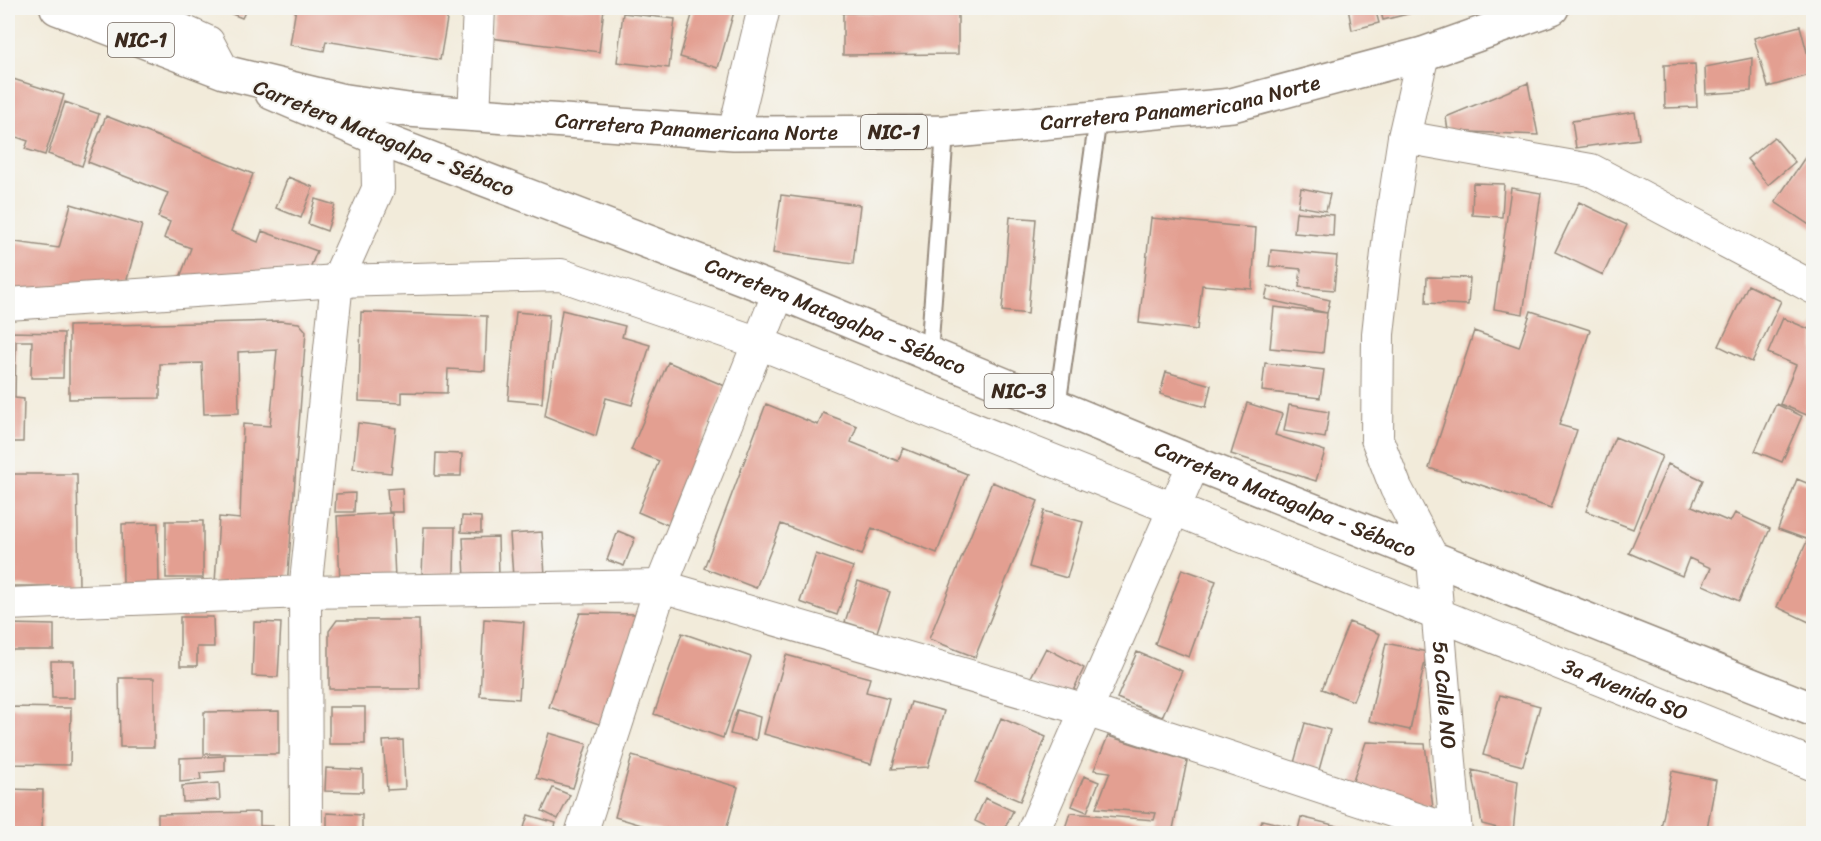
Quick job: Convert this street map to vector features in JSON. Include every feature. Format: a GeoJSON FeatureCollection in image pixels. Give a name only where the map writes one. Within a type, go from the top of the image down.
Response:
{"type":"FeatureCollection","features":[{"type":"Feature","properties":{"kind":"main road","name":"Carretera Panamericana Norte"},"geometry":{"type":"LineString","coordinates":[[57,8],[224,72],[340,100],[408,110],[474,116],[734,133],[945,132],[1232,105],[1423,54],[1552,8]]}},
{"type":"Feature","properties":{"kind":"main road","name":"Carretera Matagalpa - Sébaco"},"geometry":{"type":"LineString","coordinates":[[224,72],[377,138],[779,292],[1194,463],[1814,710]]}},
{"type":"Feature","properties":{"kind":"street"},"geometry":{"type":"LineString","coordinates":[[132,8],[208,42],[224,72]]}},
{"type":"Feature","properties":{"kind":"street"},"geometry":{"type":"LineString","coordinates":[[474,116],[479,8]]}},
{"type":"Feature","properties":{"kind":"street"},"geometry":{"type":"LineString","coordinates":[[734,133],[764,8]]}},
{"type":"Feature","properties":{"kind":"street"},"geometry":{"type":"LineString","coordinates":[[1423,54],[1404,137],[1389,235],[1378,334],[1377,439],[1396,488],[1433,559]]}},
{"type":"Feature","properties":{"kind":"street"},"geometry":{"type":"LineString","coordinates":[[1404,137],[1591,170],[1814,288]]}},
{"type":"Feature","properties":{"kind":"street"},"geometry":{"type":"LineString","coordinates":[[306,834],[305,592],[337,281],[378,189],[377,138]]}},
{"type":"Feature","properties":{"kind":"street","name":"3a Avenida SO"},"geometry":{"type":"LineString","coordinates":[[8,304],[337,281],[561,275],[759,344],[1814,765]]}},
{"type":"Feature","properties":{"kind":"street"},"geometry":{"type":"LineString","coordinates":[[581,834],[661,586],[779,292]]}},
{"type":"Feature","properties":{"kind":"street"},"geometry":{"type":"LineString","coordinates":[[1032,834],[1194,463]]}},
{"type":"Feature","properties":{"kind":"street","name":"5a Calle NO"},"geometry":{"type":"LineString","coordinates":[[1433,559],[1456,833]]}},
{"type":"Feature","properties":{"kind":"street"},"geometry":{"type":"LineString","coordinates":[[8,604],[305,592],[661,586],[1086,710],[1456,833]]}},
{"type":"Feature","properties":{"kind":"lane"},"geometry":{"type":"LineString","coordinates":[[1057,406],[1098,118]]}},
{"type":"Feature","properties":{"kind":"lane"},"geometry":{"type":"LineString","coordinates":[[929,354],[945,132]]}},
{"type":"Feature","properties":{"kind":"building"},"geometry":{"type":"Polygon","coordinates":[[[217,8],[247,8],[242,18],[217,8]]]}},
{"type":"Feature","properties":{"kind":"building"},"geometry":{"type":"Polygon","coordinates":[[[296,8],[449,8],[440,60],[326,41],[324,51],[290,45],[296,8]]]}},
{"type":"Feature","properties":{"kind":"building"},"geometry":{"type":"Polygon","coordinates":[[[495,8],[604,8],[599,52],[491,38],[495,8]]]}},
{"type":"Feature","properties":{"kind":"building"},"geometry":{"type":"Polygon","coordinates":[[[694,8],[735,8],[718,68],[680,57],[694,8]]]}},
{"type":"Feature","properties":{"kind":"building"},"geometry":{"type":"Polygon","coordinates":[[[1348,8],[1375,8],[1379,23],[1352,30],[1348,8]]]}},
{"type":"Feature","properties":{"kind":"building"},"geometry":{"type":"Polygon","coordinates":[[[1380,8],[1423,8],[1424,10],[1383,20],[1380,8]]]}},
{"type":"Feature","properties":{"kind":"building"},"geometry":{"type":"Polygon","coordinates":[[[958,12],[958,54],[843,55],[843,13],[958,12]]]}},
{"type":"Feature","properties":{"kind":"building"},"geometry":{"type":"Polygon","coordinates":[[[623,13],[675,19],[669,68],[617,62],[623,13]]]}},
{"type":"Feature","properties":{"kind":"building"},"geometry":{"type":"Polygon","coordinates":[[[1800,26],[1813,74],[1768,87],[1754,38],[1800,26]]]}},
{"type":"Feature","properties":{"kind":"building"},"geometry":{"type":"Polygon","coordinates":[[[1752,58],[1751,91],[1706,94],[1705,67],[1752,58]]]}},
{"type":"Feature","properties":{"kind":"building"},"geometry":{"type":"Polygon","coordinates":[[[1695,64],[1697,107],[1665,108],[1664,65],[1695,64]]]}},
{"type":"Feature","properties":{"kind":"building"},"geometry":{"type":"Polygon","coordinates":[[[13,79],[64,95],[45,155],[25,149],[28,141],[8,134],[8,97],[13,79]]]}},
{"type":"Feature","properties":{"kind":"building"},"geometry":{"type":"Polygon","coordinates":[[[1528,83],[1538,135],[1448,131],[1446,117],[1528,83]]]}},
{"type":"Feature","properties":{"kind":"building"},"geometry":{"type":"Polygon","coordinates":[[[65,102],[99,114],[82,166],[48,154],[65,102]]]}},
{"type":"Feature","properties":{"kind":"building"},"geometry":{"type":"Polygon","coordinates":[[[1635,112],[1639,139],[1576,148],[1572,121],[1635,112]]]}},
{"type":"Feature","properties":{"kind":"building"},"geometry":{"type":"Polygon","coordinates":[[[106,116],[253,174],[231,231],[258,242],[262,231],[317,251],[308,273],[178,283],[191,248],[164,238],[170,222],[158,217],[168,193],[88,162],[106,116]]]}},
{"type":"Feature","properties":{"kind":"building"},"geometry":{"type":"Polygon","coordinates":[[[1774,137],[1795,162],[1768,185],[1747,159],[1774,137]]]}},
{"type":"Feature","properties":{"kind":"building"},"geometry":{"type":"Polygon","coordinates":[[[1814,144],[1814,228],[1775,202],[1814,144]]]}},
{"type":"Feature","properties":{"kind":"building"},"geometry":{"type":"Polygon","coordinates":[[[288,177],[313,187],[301,218],[276,208],[288,177]]]}},
{"type":"Feature","properties":{"kind":"building"},"geometry":{"type":"Polygon","coordinates":[[[1473,183],[1504,184],[1502,217],[1472,215],[1473,183]]]}},
{"type":"Feature","properties":{"kind":"building"},"geometry":{"type":"Polygon","coordinates":[[[1301,188],[1330,194],[1326,211],[1298,206],[1301,188]]]}},
{"type":"Feature","properties":{"kind":"building"},"geometry":{"type":"Polygon","coordinates":[[[1511,188],[1541,193],[1523,314],[1494,309],[1511,188]]]}},
{"type":"Feature","properties":{"kind":"building"},"geometry":{"type":"Polygon","coordinates":[[[781,195],[860,205],[853,264],[773,253],[781,195]]]}},
{"type":"Feature","properties":{"kind":"building"},"geometry":{"type":"Polygon","coordinates":[[[315,199],[335,205],[327,231],[308,224],[315,199]]]}},
{"type":"Feature","properties":{"kind":"building"},"geometry":{"type":"Polygon","coordinates":[[[1579,202],[1627,225],[1603,275],[1555,252],[1579,202]]]}},
{"type":"Feature","properties":{"kind":"building"},"geometry":{"type":"Polygon","coordinates":[[[71,204],[142,225],[126,283],[8,292],[8,241],[59,248],[71,204]]]}},
{"type":"Feature","properties":{"kind":"building"},"geometry":{"type":"Polygon","coordinates":[[[1296,212],[1334,215],[1333,236],[1294,233],[1296,212]]]}},
{"type":"Feature","properties":{"kind":"building"},"geometry":{"type":"Polygon","coordinates":[[[1010,217],[1036,219],[1028,314],[1002,311],[1010,217]]]}},
{"type":"Feature","properties":{"kind":"building"},"geometry":{"type":"Polygon","coordinates":[[[1151,218],[1256,228],[1252,289],[1202,285],[1197,330],[1139,323],[1151,218]]]}},
{"type":"Feature","properties":{"kind":"building"},"geometry":{"type":"Polygon","coordinates":[[[1271,250],[1337,256],[1334,290],[1299,287],[1301,269],[1269,266],[1271,250]]]}},
{"type":"Feature","properties":{"kind":"building"},"geometry":{"type":"Polygon","coordinates":[[[1427,277],[1470,278],[1468,305],[1426,303],[1427,277]]]}},
{"type":"Feature","properties":{"kind":"building"},"geometry":{"type":"Polygon","coordinates":[[[1748,285],[1781,301],[1752,362],[1719,346],[1748,285]]]}},
{"type":"Feature","properties":{"kind":"building"},"geometry":{"type":"Polygon","coordinates":[[[1268,286],[1330,300],[1327,313],[1265,299],[1268,286]]]}},
{"type":"Feature","properties":{"kind":"building"},"geometry":{"type":"Polygon","coordinates":[[[1274,307],[1327,313],[1323,353],[1270,348],[1274,307]]]}},
{"type":"Feature","properties":{"kind":"building"},"geometry":{"type":"Polygon","coordinates":[[[562,310],[625,326],[622,337],[650,345],[632,405],[606,398],[596,436],[545,416],[562,310]]]}},
{"type":"Feature","properties":{"kind":"building"},"geometry":{"type":"Polygon","coordinates":[[[1531,311],[1590,330],[1559,425],[1577,430],[1551,508],[1429,468],[1474,331],[1519,347],[1531,311]]]}},
{"type":"Feature","properties":{"kind":"building"},"geometry":{"type":"Polygon","coordinates":[[[361,312],[487,316],[485,371],[448,369],[447,393],[402,392],[402,403],[359,401],[361,312]]]}},
{"type":"Feature","properties":{"kind":"building"},"geometry":{"type":"Polygon","coordinates":[[[516,312],[549,315],[542,403],[508,400],[516,312]]]}},
{"type":"Feature","properties":{"kind":"building"},"geometry":{"type":"Polygon","coordinates":[[[1783,318],[1811,330],[1814,325],[1814,418],[1780,404],[1796,365],[1768,353],[1783,318]]]}},
{"type":"Feature","properties":{"kind":"building"},"geometry":{"type":"Polygon","coordinates":[[[280,321],[299,323],[306,331],[287,587],[215,583],[219,517],[240,519],[243,424],[270,426],[277,350],[238,352],[239,413],[204,414],[202,363],[160,364],[160,398],[69,399],[69,326],[280,321]]]}},
{"type":"Feature","properties":{"kind":"building"},"geometry":{"type":"Polygon","coordinates":[[[8,332],[64,333],[63,378],[31,378],[32,341],[16,341],[15,398],[24,399],[23,442],[8,442],[8,332]]]}},
{"type":"Feature","properties":{"kind":"building"},"geometry":{"type":"Polygon","coordinates":[[[668,362],[725,386],[668,525],[638,512],[659,461],[631,450],[668,362]]]}},
{"type":"Feature","properties":{"kind":"building"},"geometry":{"type":"Polygon","coordinates":[[[1265,363],[1324,370],[1320,398],[1262,391],[1265,363]]]}},
{"type":"Feature","properties":{"kind":"building"},"geometry":{"type":"Polygon","coordinates":[[[1166,372],[1211,385],[1206,407],[1160,394],[1166,372]]]}},
{"type":"Feature","properties":{"kind":"building"},"geometry":{"type":"Polygon","coordinates":[[[1247,403],[1282,414],[1275,435],[1325,451],[1316,481],[1231,454],[1247,403]]]}},
{"type":"Feature","properties":{"kind":"building"},"geometry":{"type":"Polygon","coordinates":[[[766,404],[818,425],[823,413],[857,426],[851,442],[898,461],[903,448],[967,474],[937,553],[872,528],[862,555],[781,524],[756,588],[704,568],[766,404]]]}},
{"type":"Feature","properties":{"kind":"building"},"geometry":{"type":"Polygon","coordinates":[[[1776,404],[1802,416],[1782,462],[1755,451],[1776,404]]]}},
{"type":"Feature","properties":{"kind":"building"},"geometry":{"type":"Polygon","coordinates":[[[1289,405],[1329,412],[1325,438],[1284,431],[1289,405]]]}},
{"type":"Feature","properties":{"kind":"building"},"geometry":{"type":"Polygon","coordinates":[[[358,423],[396,428],[391,473],[353,469],[358,423]]]}},
{"type":"Feature","properties":{"kind":"building"},"geometry":{"type":"Polygon","coordinates":[[[1615,437],[1662,456],[1633,529],[1586,511],[1615,437]]]}},
{"type":"Feature","properties":{"kind":"building"},"geometry":{"type":"Polygon","coordinates":[[[436,453],[462,454],[461,476],[435,476],[436,453]]]}},
{"type":"Feature","properties":{"kind":"building"},"geometry":{"type":"Polygon","coordinates":[[[1668,464],[1703,480],[1692,506],[1730,522],[1735,513],[1770,529],[1739,601],[1703,585],[1711,568],[1689,558],[1682,576],[1629,553],[1668,464]]]}},
{"type":"Feature","properties":{"kind":"building"},"geometry":{"type":"Polygon","coordinates":[[[8,474],[77,474],[79,586],[8,586],[8,474]]]}},
{"type":"Feature","properties":{"kind":"building"},"geometry":{"type":"Polygon","coordinates":[[[1797,479],[1814,486],[1814,519],[1806,539],[1778,529],[1797,479]]]}},
{"type":"Feature","properties":{"kind":"building"},"geometry":{"type":"Polygon","coordinates":[[[992,482],[1038,501],[975,657],[929,639],[992,482]]]}},
{"type":"Feature","properties":{"kind":"building"},"geometry":{"type":"Polygon","coordinates":[[[402,488],[403,512],[389,512],[387,489],[402,488]]]}},
{"type":"Feature","properties":{"kind":"building"},"geometry":{"type":"Polygon","coordinates":[[[355,493],[354,512],[335,512],[336,494],[355,493]]]}},
{"type":"Feature","properties":{"kind":"building"},"geometry":{"type":"Polygon","coordinates":[[[1044,511],[1083,522],[1067,578],[1029,567],[1044,511]]]}},
{"type":"Feature","properties":{"kind":"building"},"geometry":{"type":"Polygon","coordinates":[[[392,513],[395,578],[340,581],[337,516],[392,513]]]}},
{"type":"Feature","properties":{"kind":"building"},"geometry":{"type":"Polygon","coordinates":[[[462,516],[481,517],[481,533],[461,532],[462,516]]]}},
{"type":"Feature","properties":{"kind":"building"},"geometry":{"type":"Polygon","coordinates":[[[166,521],[203,521],[203,578],[166,578],[166,521]]]}},
{"type":"Feature","properties":{"kind":"building"},"geometry":{"type":"Polygon","coordinates":[[[158,523],[159,584],[123,585],[122,524],[158,523]]]}},
{"type":"Feature","properties":{"kind":"building"},"geometry":{"type":"Polygon","coordinates":[[[1814,526],[1814,613],[1809,622],[1777,607],[1814,526]]]}},
{"type":"Feature","properties":{"kind":"building"},"geometry":{"type":"Polygon","coordinates":[[[424,527],[455,527],[454,576],[422,575],[424,527]]]}},
{"type":"Feature","properties":{"kind":"building"},"geometry":{"type":"Polygon","coordinates":[[[618,531],[635,538],[624,566],[607,560],[618,531]]]}},
{"type":"Feature","properties":{"kind":"building"},"geometry":{"type":"Polygon","coordinates":[[[542,532],[545,575],[513,577],[510,534],[542,532]]]}},
{"type":"Feature","properties":{"kind":"building"},"geometry":{"type":"Polygon","coordinates":[[[498,537],[499,577],[465,578],[463,538],[498,537]]]}},
{"type":"Feature","properties":{"kind":"building"},"geometry":{"type":"Polygon","coordinates":[[[816,554],[853,567],[837,615],[800,602],[816,554]]]}},
{"type":"Feature","properties":{"kind":"building"},"geometry":{"type":"Polygon","coordinates":[[[1182,569],[1216,581],[1189,657],[1155,644],[1182,569]]]}},
{"type":"Feature","properties":{"kind":"building"},"geometry":{"type":"Polygon","coordinates":[[[858,581],[890,592],[877,632],[845,622],[858,581]]]}},
{"type":"Feature","properties":{"kind":"building"},"geometry":{"type":"Polygon","coordinates":[[[580,613],[639,614],[602,725],[549,707],[580,613]]]}},
{"type":"Feature","properties":{"kind":"building"},"geometry":{"type":"Polygon","coordinates":[[[180,617],[213,617],[214,647],[197,647],[197,666],[180,666],[180,617]]]}},
{"type":"Feature","properties":{"kind":"building"},"geometry":{"type":"Polygon","coordinates":[[[484,619],[524,622],[519,699],[480,696],[484,619]]]}},
{"type":"Feature","properties":{"kind":"building"},"geometry":{"type":"Polygon","coordinates":[[[337,620],[419,620],[420,689],[329,689],[329,631],[337,620]]]}},
{"type":"Feature","properties":{"kind":"building"},"geometry":{"type":"Polygon","coordinates":[[[254,622],[281,623],[278,677],[252,676],[254,622]]]}},
{"type":"Feature","properties":{"kind":"building"},"geometry":{"type":"Polygon","coordinates":[[[1349,622],[1380,634],[1353,701],[1322,689],[1349,622]]]}},
{"type":"Feature","properties":{"kind":"building"},"geometry":{"type":"Polygon","coordinates":[[[8,624],[54,625],[54,650],[8,650],[8,624]]]}},
{"type":"Feature","properties":{"kind":"building"},"geometry":{"type":"Polygon","coordinates":[[[682,633],[751,657],[723,738],[654,714],[682,633]]]}},
{"type":"Feature","properties":{"kind":"building"},"geometry":{"type":"Polygon","coordinates":[[[1386,643],[1427,652],[1410,730],[1369,721],[1386,643]]]}},
{"type":"Feature","properties":{"kind":"building"},"geometry":{"type":"Polygon","coordinates":[[[1046,648],[1084,668],[1069,699],[1030,679],[1046,648]]]}},
{"type":"Feature","properties":{"kind":"building"},"geometry":{"type":"Polygon","coordinates":[[[1137,652],[1182,671],[1162,717],[1117,698],[1137,652]]]}},
{"type":"Feature","properties":{"kind":"building"},"geometry":{"type":"Polygon","coordinates":[[[786,655],[870,678],[866,692],[889,698],[871,764],[764,734],[786,655]]]}},
{"type":"Feature","properties":{"kind":"building"},"geometry":{"type":"Polygon","coordinates":[[[51,661],[74,661],[74,698],[52,698],[51,661]]]}},
{"type":"Feature","properties":{"kind":"building"},"geometry":{"type":"Polygon","coordinates":[[[119,678],[154,678],[154,747],[120,747],[119,678]]]}},
{"type":"Feature","properties":{"kind":"building"},"geometry":{"type":"Polygon","coordinates":[[[1500,695],[1540,706],[1523,766],[1483,755],[1500,695]]]}},
{"type":"Feature","properties":{"kind":"building"},"geometry":{"type":"Polygon","coordinates":[[[911,702],[944,711],[928,767],[892,769],[911,702]]]}},
{"type":"Feature","properties":{"kind":"building"},"geometry":{"type":"Polygon","coordinates":[[[8,707],[71,708],[70,765],[8,764],[8,707]]]}},
{"type":"Feature","properties":{"kind":"building"},"geometry":{"type":"Polygon","coordinates":[[[329,707],[365,707],[365,744],[329,744],[329,707]]]}},
{"type":"Feature","properties":{"kind":"building"},"geometry":{"type":"Polygon","coordinates":[[[737,710],[760,717],[756,740],[730,734],[737,710]]]}},
{"type":"Feature","properties":{"kind":"building"},"geometry":{"type":"Polygon","coordinates":[[[279,711],[279,754],[204,754],[204,712],[279,711]]]}},
{"type":"Feature","properties":{"kind":"building"},"geometry":{"type":"Polygon","coordinates":[[[1001,718],[1046,737],[1020,801],[975,782],[1001,718]]]}},
{"type":"Feature","properties":{"kind":"building"},"geometry":{"type":"Polygon","coordinates":[[[1305,723],[1330,730],[1319,770],[1294,763],[1305,723]]]}},
{"type":"Feature","properties":{"kind":"building"},"geometry":{"type":"Polygon","coordinates":[[[549,733],[587,744],[573,788],[536,778],[549,733]]]}},
{"type":"Feature","properties":{"kind":"building"},"geometry":{"type":"Polygon","coordinates":[[[1108,736],[1187,761],[1172,834],[1063,834],[1070,813],[1154,820],[1156,813],[1096,808],[1110,772],[1094,770],[1108,736]]]}},
{"type":"Feature","properties":{"kind":"building"},"geometry":{"type":"Polygon","coordinates":[[[403,740],[405,789],[387,790],[383,741],[403,740]]]}},
{"type":"Feature","properties":{"kind":"building"},"geometry":{"type":"Polygon","coordinates":[[[1366,742],[1425,744],[1433,808],[1352,784],[1366,742]]]}},
{"type":"Feature","properties":{"kind":"building"},"geometry":{"type":"Polygon","coordinates":[[[225,756],[225,771],[200,773],[201,780],[180,782],[180,758],[225,756]]]}},
{"type":"Feature","properties":{"kind":"building"},"geometry":{"type":"Polygon","coordinates":[[[632,756],[738,787],[725,834],[671,834],[615,817],[632,756]]]}},
{"type":"Feature","properties":{"kind":"building"},"geometry":{"type":"Polygon","coordinates":[[[326,768],[363,770],[363,792],[325,791],[326,768]]]}},
{"type":"Feature","properties":{"kind":"building"},"geometry":{"type":"Polygon","coordinates":[[[1472,770],[1518,781],[1513,832],[1482,824],[1472,770]]]}},
{"type":"Feature","properties":{"kind":"building"},"geometry":{"type":"Polygon","coordinates":[[[1672,771],[1716,780],[1706,834],[1660,834],[1672,771]]]}},
{"type":"Feature","properties":{"kind":"building"},"geometry":{"type":"Polygon","coordinates":[[[1084,776],[1099,782],[1087,812],[1072,806],[1084,776]]]}},
{"type":"Feature","properties":{"kind":"building"},"geometry":{"type":"Polygon","coordinates":[[[219,783],[220,800],[183,802],[182,786],[219,783]]]}},
{"type":"Feature","properties":{"kind":"building"},"geometry":{"type":"Polygon","coordinates":[[[553,788],[570,795],[558,819],[542,811],[553,788]]]}},
{"type":"Feature","properties":{"kind":"building"},"geometry":{"type":"Polygon","coordinates":[[[8,789],[43,790],[42,834],[8,834],[8,789]]]}},
{"type":"Feature","properties":{"kind":"building"},"geometry":{"type":"Polygon","coordinates":[[[985,798],[1013,811],[1002,834],[975,821],[985,798]]]}},
{"type":"Feature","properties":{"kind":"building"},"geometry":{"type":"Polygon","coordinates":[[[260,812],[260,826],[273,826],[273,834],[158,834],[158,814],[260,812]]]}},
{"type":"Feature","properties":{"kind":"building"},"geometry":{"type":"Polygon","coordinates":[[[327,813],[362,815],[362,834],[327,834],[327,813]]]}},
{"type":"Feature","properties":{"kind":"building"},"geometry":{"type":"Polygon","coordinates":[[[528,815],[556,823],[553,834],[522,834],[528,815]]]}},
{"type":"Feature","properties":{"kind":"building"},"geometry":{"type":"Polygon","coordinates":[[[1301,817],[1366,833],[1366,834],[1297,834],[1301,817]]]}},
{"type":"Feature","properties":{"kind":"building"},"geometry":{"type":"Polygon","coordinates":[[[1262,820],[1292,827],[1291,834],[1259,834],[1262,820]]]}}]}
